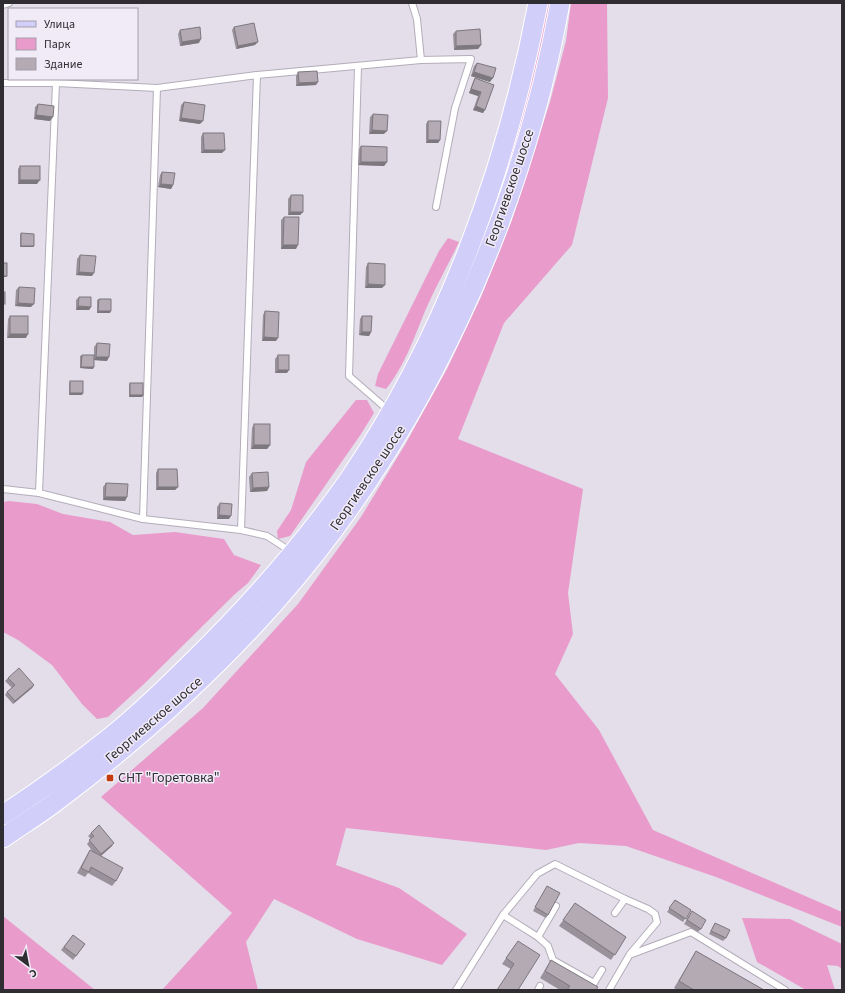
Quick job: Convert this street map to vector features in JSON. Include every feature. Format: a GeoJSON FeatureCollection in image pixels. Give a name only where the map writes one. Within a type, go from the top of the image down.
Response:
{"type":"FeatureCollection","features":[{"type":"Feature","properties":{"kind":"main road","name":"Георгиевское шоссе"},"geometry":{"type":"LineString","coordinates":[[3,815],[38,792],[114,734],[145,707],[200,654],[238,615],[292,553],[347,481],[407,382],[437,321],[479,222],[510,125],[520,87],[538,3]]}},
{"type":"Feature","properties":{"kind":"main road","name":"Георгиевское шоссе"},"geometry":{"type":"LineString","coordinates":[[3,838],[52,805],[91,775],[152,724],[222,658],[276,600],[327,539],[367,483],[429,379],[476,280],[505,204],[535,115],[560,3]]}},
{"type":"Feature","properties":{"kind":"lane"},"geometry":{"type":"LineString","coordinates":[[3,5],[9,3]]}},
{"type":"Feature","properties":{"kind":"lane"},"geometry":{"type":"LineString","coordinates":[[412,3],[417,19],[421,60]]}},
{"type":"Feature","properties":{"kind":"lane"},"geometry":{"type":"LineString","coordinates":[[3,83],[56,83],[157,88],[257,75],[421,60],[471,60],[455,108],[436,207]]}},
{"type":"Feature","properties":{"kind":"lane"},"geometry":{"type":"LineString","coordinates":[[358,66],[349,376],[390,412]]}},
{"type":"Feature","properties":{"kind":"lane"},"geometry":{"type":"LineString","coordinates":[[241,530],[257,75]]}},
{"type":"Feature","properties":{"kind":"lane"},"geometry":{"type":"LineString","coordinates":[[39,492],[56,83]]}},
{"type":"Feature","properties":{"kind":"lane"},"geometry":{"type":"LineString","coordinates":[[143,519],[157,88]]}},
{"type":"Feature","properties":{"kind":"lane"},"geometry":{"type":"LineString","coordinates":[[3,490],[39,492],[143,519],[241,530],[267,536],[292,553]]}},
{"type":"Feature","properties":{"kind":"lane"},"geometry":{"type":"LineString","coordinates":[[456,990],[503,915],[537,874],[555,864],[648,909],[655,914],[657,922],[630,954],[609,990]]}},
{"type":"Feature","properties":{"kind":"lane"},"geometry":{"type":"LineString","coordinates":[[615,913],[625,899]]}},
{"type":"Feature","properties":{"kind":"lane"},"geometry":{"type":"LineString","coordinates":[[538,937],[556,906]]}},
{"type":"Feature","properties":{"kind":"lane"},"geometry":{"type":"LineString","coordinates":[[503,915],[538,937],[548,946],[553,960],[594,983],[602,970]]}},
{"type":"Feature","properties":{"kind":"lane"},"geometry":{"type":"LineString","coordinates":[[630,954],[691,932],[785,990]]}},
{"type":"Feature","properties":{"kind":"green space"},"geometry":{"type":"Polygon","coordinates":[[[545,3],[550,3],[538,66],[527,112],[497,203],[466,278],[545,3]]]}},
{"type":"Feature","properties":{"kind":"green space"},"geometry":{"type":"Polygon","coordinates":[[[571,3],[607,3],[608,98],[572,245],[504,323],[458,439],[583,489],[568,593],[573,634],[555,674],[599,730],[653,830],[842,912],[842,927],[716,877],[626,846],[579,843],[546,850],[346,828],[336,865],[399,888],[467,934],[442,965],[357,939],[274,899],[246,942],[258,990],[162,990],[232,913],[101,797],[203,708],[298,604],[361,517],[406,443],[447,369],[481,297],[512,220],[550,102],[566,41],[571,3]]]}},
{"type":"Feature","properties":{"kind":"green space"},"geometry":{"type":"Polygon","coordinates":[[[448,238],[459,242],[429,302],[413,342],[398,371],[386,389],[375,386],[378,374],[439,251],[448,238]]]}},
{"type":"Feature","properties":{"kind":"green space"},"geometry":{"type":"Polygon","coordinates":[[[356,400],[367,400],[374,413],[290,536],[278,539],[277,531],[291,510],[306,462],[356,400]]]}},
{"type":"Feature","properties":{"kind":"green space"},"geometry":{"type":"Polygon","coordinates":[[[9,501],[37,504],[63,514],[110,522],[133,535],[175,532],[224,539],[234,555],[261,565],[248,583],[144,684],[108,717],[97,719],[82,704],[52,665],[18,640],[3,632],[3,502],[9,501]]]}},
{"type":"Feature","properties":{"kind":"green space"},"geometry":{"type":"Polygon","coordinates":[[[3,916],[95,990],[3,990],[3,916]]]}},
{"type":"Feature","properties":{"kind":"green space"},"geometry":{"type":"Polygon","coordinates":[[[742,918],[790,919],[842,944],[842,969],[838,966],[827,965],[835,990],[806,990],[757,962],[742,918]]]}},
{"type":"Feature","properties":{"kind":"building"},"geometry":{"type":"Polygon","coordinates":[[[254,23],[258,42],[238,46],[234,27],[254,23]]]}},
{"type":"Feature","properties":{"kind":"building"},"geometry":{"type":"Polygon","coordinates":[[[200,27],[201,39],[182,42],[180,30],[200,27]]]}},
{"type":"Feature","properties":{"kind":"building"},"geometry":{"type":"Polygon","coordinates":[[[480,29],[481,45],[456,46],[456,31],[480,29]]]}},
{"type":"Feature","properties":{"kind":"building"},"geometry":{"type":"Polygon","coordinates":[[[477,63],[496,68],[493,78],[474,72],[477,63]]]}},
{"type":"Feature","properties":{"kind":"building"},"geometry":{"type":"Polygon","coordinates":[[[317,71],[318,82],[299,83],[298,72],[317,71]]]}},
{"type":"Feature","properties":{"kind":"building"},"geometry":{"type":"Polygon","coordinates":[[[475,78],[494,85],[485,110],[476,106],[481,92],[471,89],[475,78]]]}},
{"type":"Feature","properties":{"kind":"building"},"geometry":{"type":"Polygon","coordinates":[[[184,102],[205,105],[203,121],[181,118],[184,102]]]}},
{"type":"Feature","properties":{"kind":"building"},"geometry":{"type":"Polygon","coordinates":[[[38,104],[54,106],[53,117],[36,115],[38,104]]]}},
{"type":"Feature","properties":{"kind":"building"},"geometry":{"type":"Polygon","coordinates":[[[373,114],[388,115],[387,131],[372,130],[373,114]]]}},
{"type":"Feature","properties":{"kind":"building"},"geometry":{"type":"Polygon","coordinates":[[[428,121],[441,121],[440,140],[428,140],[428,121]]]}},
{"type":"Feature","properties":{"kind":"building"},"geometry":{"type":"Polygon","coordinates":[[[203,133],[224,133],[225,150],[204,150],[203,133]]]}},
{"type":"Feature","properties":{"kind":"building"},"geometry":{"type":"Polygon","coordinates":[[[361,146],[387,147],[387,162],[361,162],[361,146]]]}},
{"type":"Feature","properties":{"kind":"building"},"geometry":{"type":"Polygon","coordinates":[[[20,166],[40,166],[40,180],[20,180],[20,166]]]}},
{"type":"Feature","properties":{"kind":"building"},"geometry":{"type":"Polygon","coordinates":[[[162,172],[175,173],[173,185],[161,184],[162,172]]]}},
{"type":"Feature","properties":{"kind":"building"},"geometry":{"type":"Polygon","coordinates":[[[291,195],[303,195],[303,212],[290,212],[291,195]]]}},
{"type":"Feature","properties":{"kind":"building"},"geometry":{"type":"Polygon","coordinates":[[[284,217],[299,217],[298,245],[283,245],[284,217]]]}},
{"type":"Feature","properties":{"kind":"building"},"geometry":{"type":"Polygon","coordinates":[[[21,233],[34,234],[34,246],[21,246],[21,233]]]}},
{"type":"Feature","properties":{"kind":"building"},"geometry":{"type":"Polygon","coordinates":[[[80,255],[96,256],[94,273],[79,272],[80,255]]]}},
{"type":"Feature","properties":{"kind":"building"},"geometry":{"type":"Polygon","coordinates":[[[3,263],[7,263],[7,276],[3,276],[3,263]]]}},
{"type":"Feature","properties":{"kind":"building"},"geometry":{"type":"Polygon","coordinates":[[[368,263],[385,264],[385,285],[368,284],[368,263]]]}},
{"type":"Feature","properties":{"kind":"building"},"geometry":{"type":"Polygon","coordinates":[[[19,287],[35,288],[34,304],[18,303],[19,287]]]}},
{"type":"Feature","properties":{"kind":"building"},"geometry":{"type":"Polygon","coordinates":[[[3,292],[5,292],[5,304],[3,304],[3,292]]]}},
{"type":"Feature","properties":{"kind":"building"},"geometry":{"type":"Polygon","coordinates":[[[79,297],[91,297],[91,307],[78,306],[79,297]]]}},
{"type":"Feature","properties":{"kind":"building"},"geometry":{"type":"Polygon","coordinates":[[[99,299],[111,299],[111,311],[98,311],[99,299]]]}},
{"type":"Feature","properties":{"kind":"building"},"geometry":{"type":"Polygon","coordinates":[[[265,311],[279,312],[278,338],[264,337],[265,311]]]}},
{"type":"Feature","properties":{"kind":"building"},"geometry":{"type":"Polygon","coordinates":[[[10,316],[28,316],[28,334],[10,334],[10,316]]]}},
{"type":"Feature","properties":{"kind":"building"},"geometry":{"type":"Polygon","coordinates":[[[362,316],[372,316],[371,332],[362,332],[362,316]]]}},
{"type":"Feature","properties":{"kind":"building"},"geometry":{"type":"Polygon","coordinates":[[[97,343],[110,344],[109,357],[96,357],[97,343]]]}},
{"type":"Feature","properties":{"kind":"building"},"geometry":{"type":"Polygon","coordinates":[[[82,355],[94,355],[94,367],[81,367],[82,355]]]}},
{"type":"Feature","properties":{"kind":"building"},"geometry":{"type":"Polygon","coordinates":[[[278,355],[289,355],[289,370],[278,370],[278,355]]]}},
{"type":"Feature","properties":{"kind":"building"},"geometry":{"type":"Polygon","coordinates":[[[70,381],[83,381],[83,393],[70,393],[70,381]]]}},
{"type":"Feature","properties":{"kind":"building"},"geometry":{"type":"Polygon","coordinates":[[[130,383],[143,383],[143,395],[130,395],[130,383]]]}},
{"type":"Feature","properties":{"kind":"building"},"geometry":{"type":"Polygon","coordinates":[[[254,424],[270,424],[270,445],[254,445],[254,424]]]}},
{"type":"Feature","properties":{"kind":"building"},"geometry":{"type":"Polygon","coordinates":[[[158,469],[177,469],[178,487],[158,487],[158,469]]]}},
{"type":"Feature","properties":{"kind":"building"},"geometry":{"type":"Polygon","coordinates":[[[268,472],[269,487],[253,488],[252,473],[268,472]]]}},
{"type":"Feature","properties":{"kind":"building"},"geometry":{"type":"Polygon","coordinates":[[[106,483],[128,484],[127,497],[105,497],[106,483]]]}},
{"type":"Feature","properties":{"kind":"building"},"geometry":{"type":"Polygon","coordinates":[[[220,503],[232,504],[231,516],[219,515],[220,503]]]}},
{"type":"Feature","properties":{"kind":"building"},"geometry":{"type":"Polygon","coordinates":[[[19,668],[34,685],[15,701],[7,692],[15,685],[8,678],[19,668]]]}},
{"type":"Feature","properties":{"kind":"building"},"geometry":{"type":"Polygon","coordinates":[[[99,825],[114,843],[101,854],[89,840],[94,836],[91,833],[99,825]]]}},
{"type":"Feature","properties":{"kind":"building"},"geometry":{"type":"Polygon","coordinates":[[[90,850],[123,868],[116,881],[91,867],[89,872],[81,868],[90,850]]]}},
{"type":"Feature","properties":{"kind":"building"},"geometry":{"type":"Polygon","coordinates":[[[547,886],[560,893],[548,915],[535,907],[547,886]]]}},
{"type":"Feature","properties":{"kind":"building"},"geometry":{"type":"Polygon","coordinates":[[[675,900],[691,910],[686,919],[669,908],[675,900]]]}},
{"type":"Feature","properties":{"kind":"building"},"geometry":{"type":"Polygon","coordinates":[[[575,903],[626,937],[615,955],[563,920],[575,903]]]}},
{"type":"Feature","properties":{"kind":"building"},"geometry":{"type":"Polygon","coordinates":[[[692,911],[706,920],[701,929],[687,920],[692,911]]]}},
{"type":"Feature","properties":{"kind":"building"},"geometry":{"type":"Polygon","coordinates":[[[715,923],[730,930],[726,938],[711,931],[715,923]]]}},
{"type":"Feature","properties":{"kind":"building"},"geometry":{"type":"Polygon","coordinates":[[[73,935],[85,944],[76,956],[64,947],[73,935]]]}},
{"type":"Feature","properties":{"kind":"building"},"geometry":{"type":"Polygon","coordinates":[[[518,941],[540,955],[518,990],[497,990],[514,964],[506,958],[518,941]]]}},
{"type":"Feature","properties":{"kind":"building"},"geometry":{"type":"Polygon","coordinates":[[[696,951],[764,990],[694,990],[679,981],[696,951]]]}},
{"type":"Feature","properties":{"kind":"building"},"geometry":{"type":"Polygon","coordinates":[[[551,960],[598,987],[596,990],[567,990],[570,986],[545,971],[551,960]]]}},
{"type":"Feature","properties":{"kind":"place","name":"СНТ \"Горетовка\""},"geometry":{"type":"Point","coordinates":[110,778]}}]}
